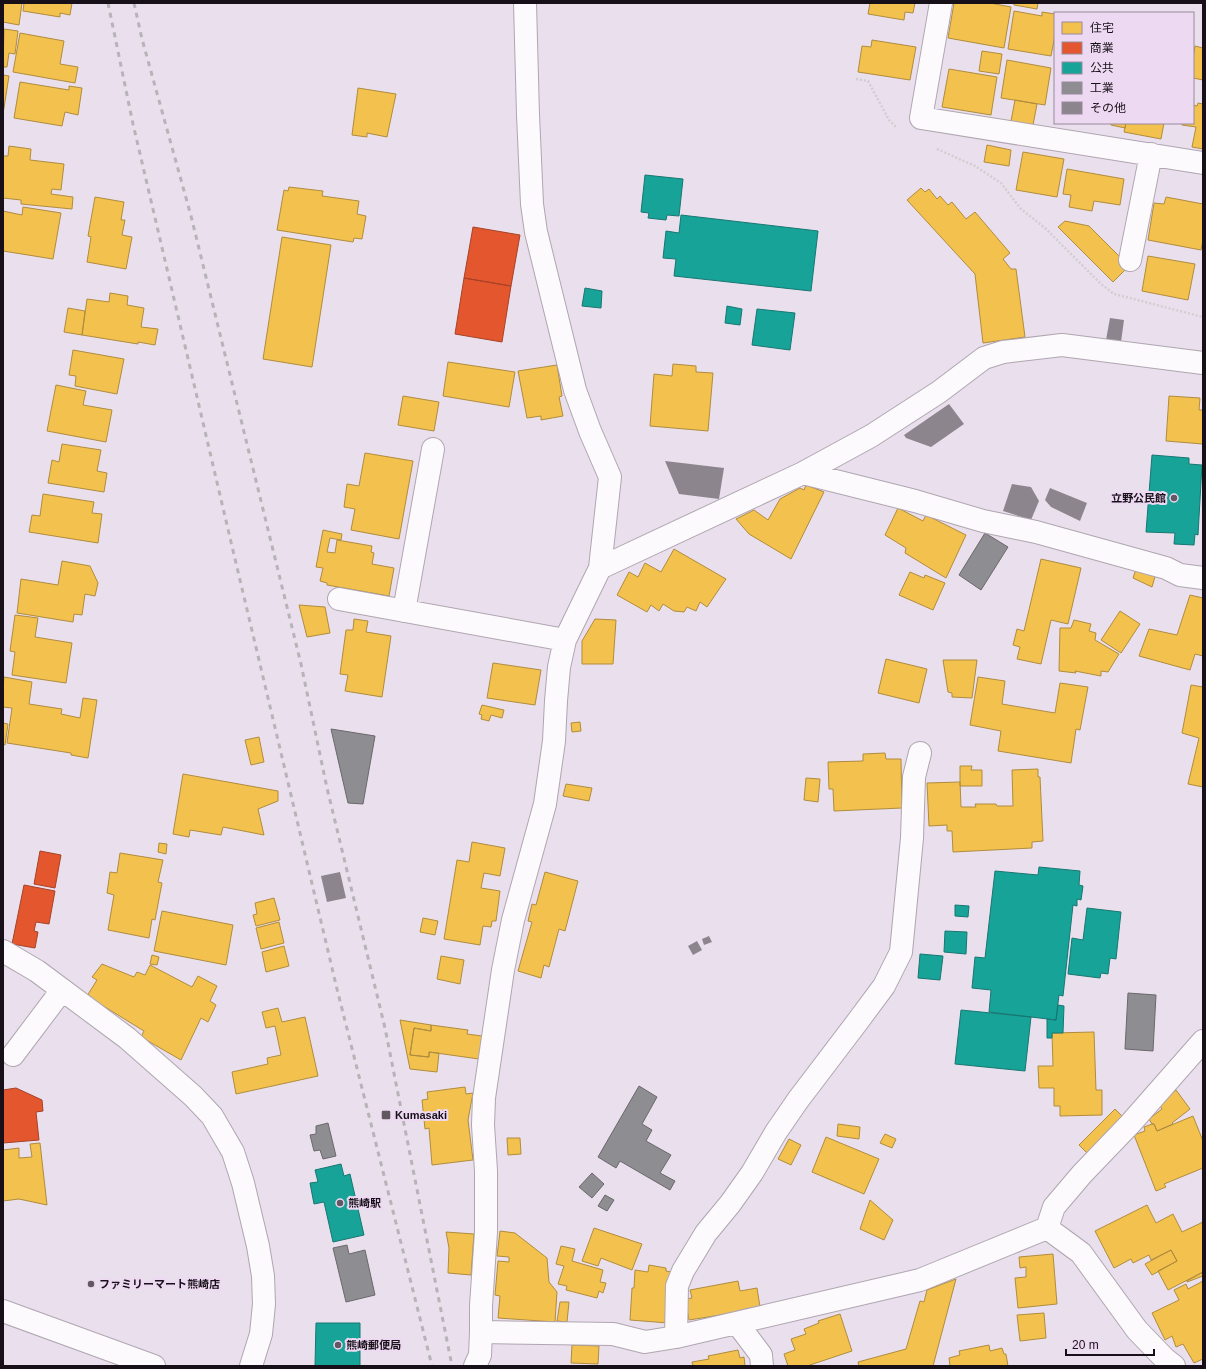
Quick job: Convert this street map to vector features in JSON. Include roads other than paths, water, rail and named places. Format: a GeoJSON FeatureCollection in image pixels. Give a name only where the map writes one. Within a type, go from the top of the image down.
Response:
{"type":"FeatureCollection","features":[{"type":"Feature","properties":{"kind":"street"},"geometry":{"type":"LineString","coordinates":[[475,1366],[480,1355],[481,1306],[486,1232],[486,1171],[483,1125],[484,1098],[513,920],[545,804],[554,741],[559,667],[565,640],[600,568],[610,477],[590,431],[575,390],[536,232],[532,204],[524,3]]}},
{"type":"Feature","properties":{"kind":"street"},"geometry":{"type":"LineString","coordinates":[[941,3],[921,118],[1203,163]]}},
{"type":"Feature","properties":{"kind":"street"},"geometry":{"type":"LineString","coordinates":[[1130,260],[1151,154]]}},
{"type":"Feature","properties":{"kind":"street"},"geometry":{"type":"LineString","coordinates":[[600,568],[803,473],[871,436],[939,392],[984,358],[1003,352],[1062,345],[1203,363]]}},
{"type":"Feature","properties":{"kind":"street"},"geometry":{"type":"LineString","coordinates":[[404,610],[433,449]]}},
{"type":"Feature","properties":{"kind":"street"},"geometry":{"type":"LineString","coordinates":[[803,473],[848,483],[983,521],[1036,532],[1166,568],[1180,575],[1203,578]]}},
{"type":"Feature","properties":{"kind":"street"},"geometry":{"type":"LineString","coordinates":[[339,599],[565,640]]}},
{"type":"Feature","properties":{"kind":"street"},"geometry":{"type":"LineString","coordinates":[[676,1337],[677,1286],[683,1271],[706,1233],[730,1204],[752,1173],[776,1132],[798,1100],[884,986],[901,952],[912,838],[914,777],[920,753]]}},
{"type":"Feature","properties":{"kind":"street"},"geometry":{"type":"LineString","coordinates":[[3,951],[37,972],[58,996],[127,1038],[193,1096],[212,1116],[233,1152],[243,1183],[258,1246],[263,1276],[264,1304],[261,1334],[251,1366]]}},
{"type":"Feature","properties":{"kind":"street"},"geometry":{"type":"LineString","coordinates":[[13,1055],[58,996]]}},
{"type":"Feature","properties":{"kind":"street"},"geometry":{"type":"LineString","coordinates":[[481,1332],[612,1334],[645,1342],[676,1337],[920,1280],[1047,1228],[1054,1207],[1082,1174],[1130,1124],[1203,1041]]}},
{"type":"Feature","properties":{"kind":"street"},"geometry":{"type":"LineString","coordinates":[[1047,1228],[1080,1254],[1137,1330],[1165,1359],[1174,1366]]}},
{"type":"Feature","properties":{"kind":"street"},"geometry":{"type":"LineString","coordinates":[[3,1311],[154,1366]]}},
{"type":"Feature","properties":{"kind":"street"},"geometry":{"type":"LineString","coordinates":[[737,1323],[761,1355],[762,1366]]}},
{"type":"Feature","properties":{"kind":"railway"},"geometry":{"type":"LineString","coordinates":[[108,3],[133,124],[337,989],[432,1366]]}},
{"type":"Feature","properties":{"kind":"railway"},"geometry":{"type":"LineString","coordinates":[[134,3],[142,39],[191,216],[301,664],[327,788],[385,1028],[452,1366]]}},
{"type":"Feature","properties":{"kind":"place","name":"立野公民館"},"geometry":{"type":"Point","coordinates":[1174,498]}},
{"type":"Feature","properties":{"kind":"place","name":"Kumasaki"},"geometry":{"type":"Point","coordinates":[386,1115]}},
{"type":"Feature","properties":{"kind":"place","name":"熊崎駅"},"geometry":{"type":"Point","coordinates":[340,1203]}},
{"type":"Feature","properties":{"kind":"place","name":"ファミリーマート熊崎店"},"geometry":{"type":"Point","coordinates":[91,1284]}},
{"type":"Feature","properties":{"kind":"place","name":"熊崎郵便局"},"geometry":{"type":"Point","coordinates":[338,1345]}}]}
